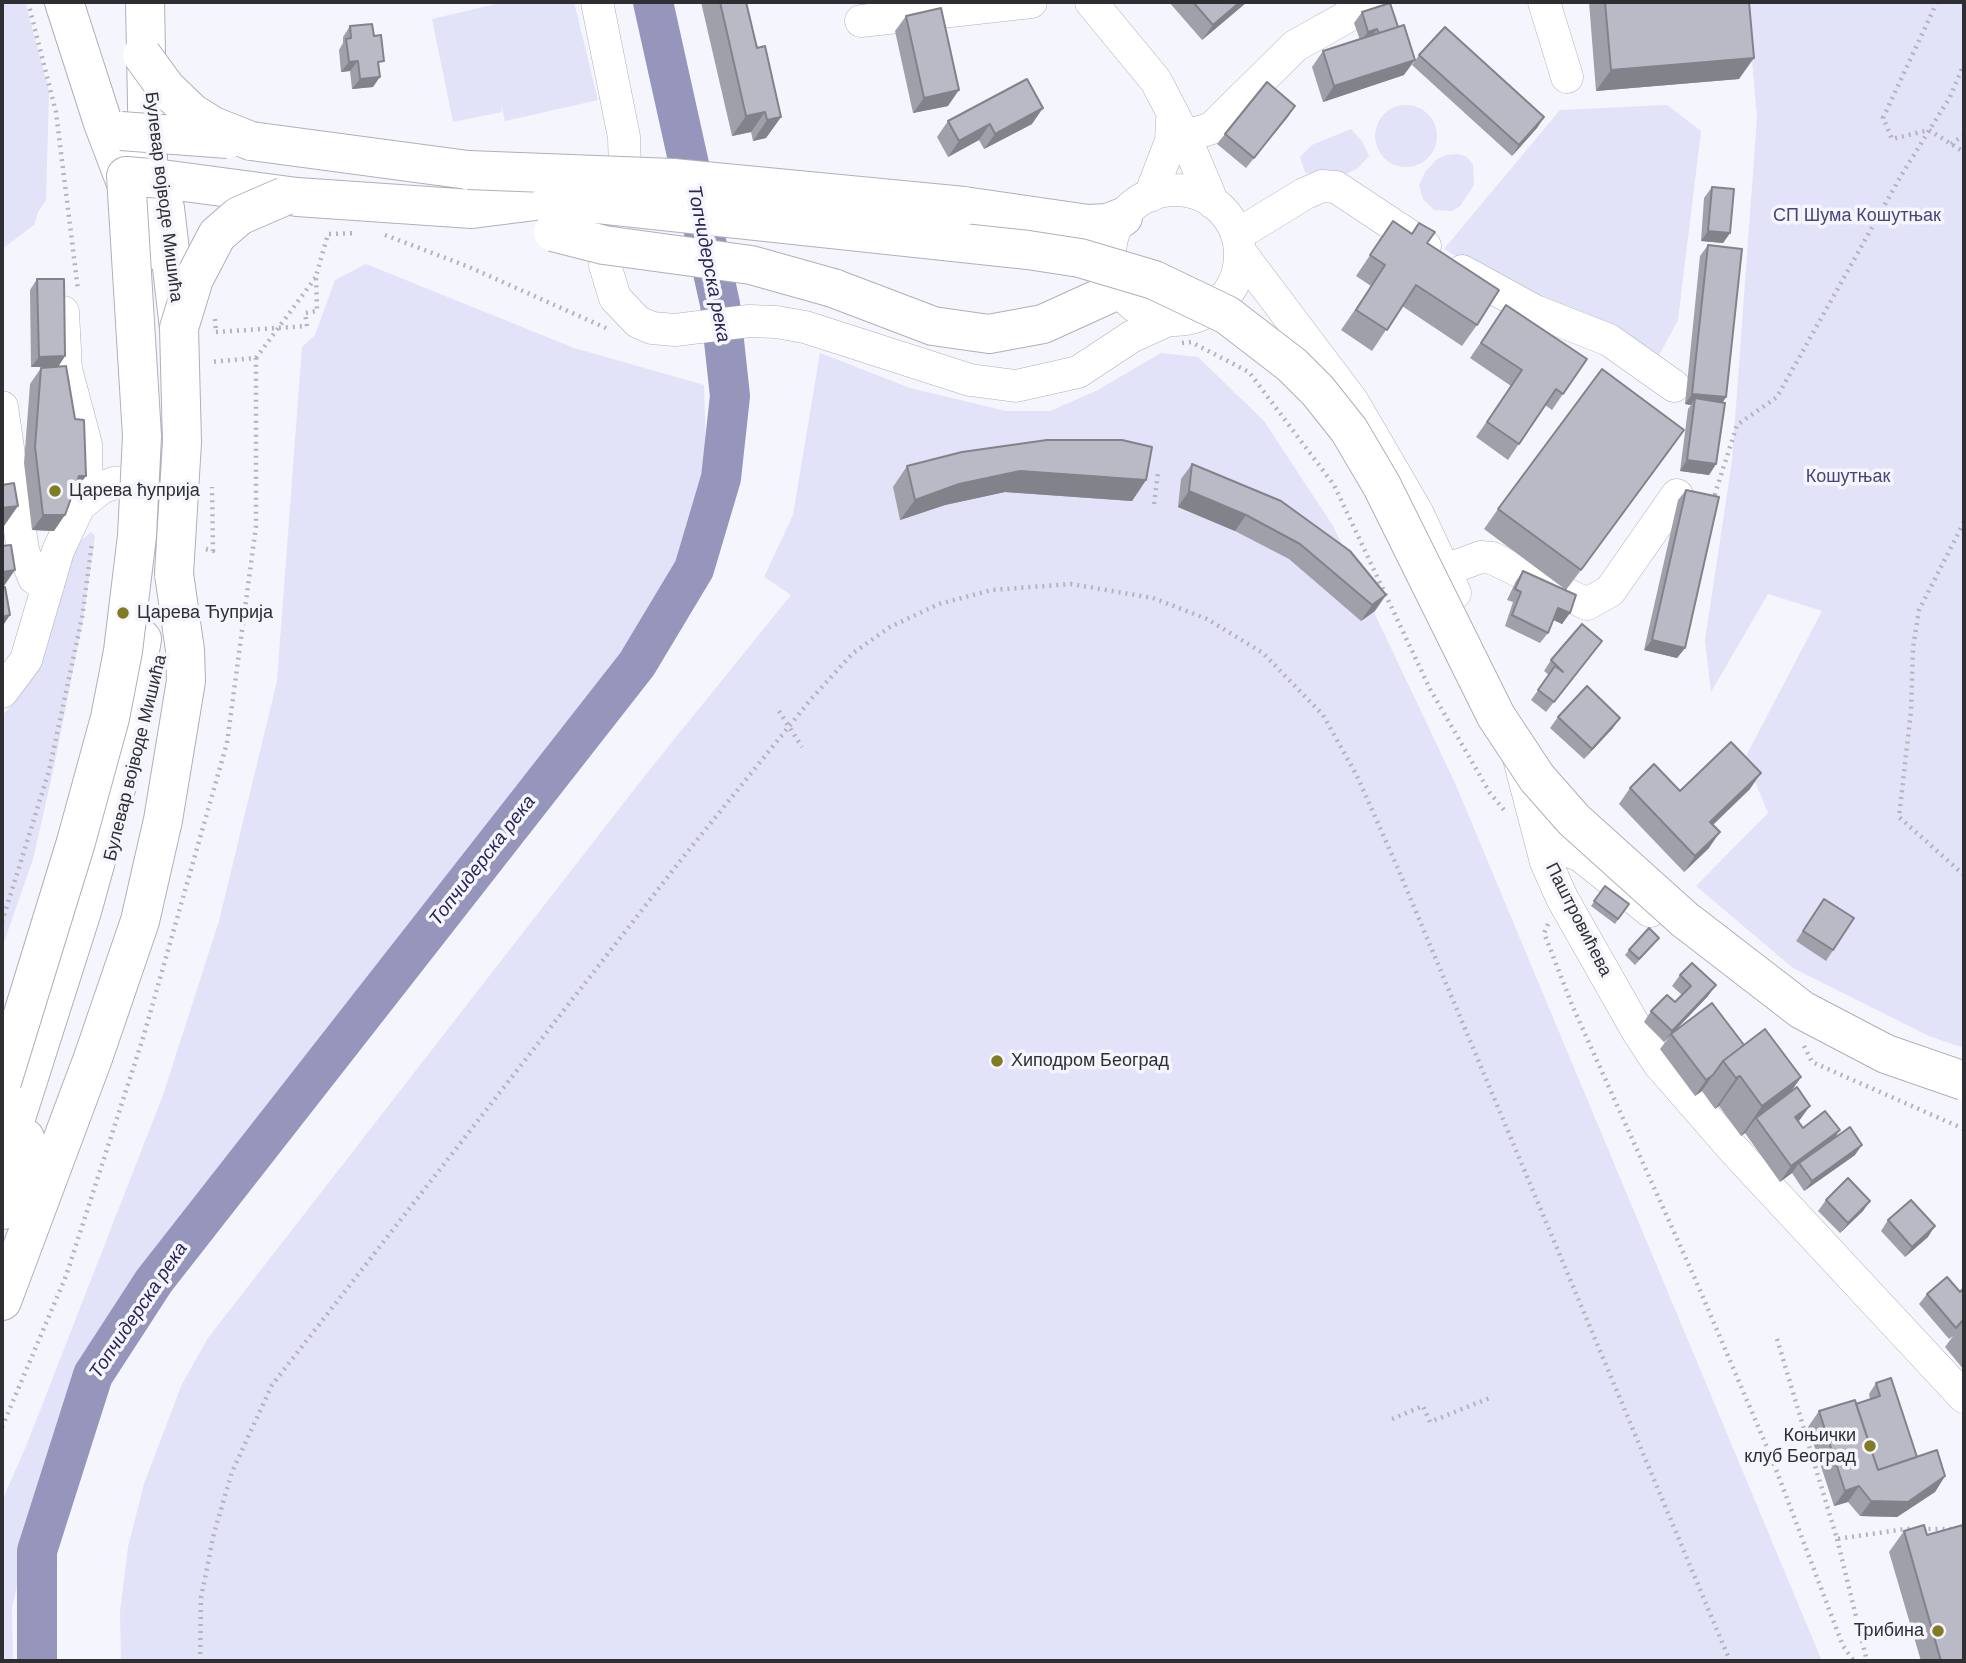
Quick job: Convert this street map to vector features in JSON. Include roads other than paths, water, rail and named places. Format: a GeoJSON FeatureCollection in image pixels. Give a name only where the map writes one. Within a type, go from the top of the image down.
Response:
{"type":"FeatureCollection","features":[{"type":"Feature","properties":{"kind":"main road"},"geometry":{"type":"LineString","coordinates":[[64,2],[103,123],[145,235]]}},
{"type":"Feature","properties":{"kind":"main road","name":"Булевар војводе Мишића"},"geometry":{"type":"LineString","coordinates":[[91,2],[139,132]]}},
{"type":"Feature","properties":{"kind":"main road","name":"Булевар војводе Мишића"},"geometry":{"type":"LineString","coordinates":[[2,1082],[96,770],[123,651],[132,592],[141,479],[144,178],[139,132],[142,55],[129,2]]}},
{"type":"Feature","properties":{"kind":"main road"},"geometry":{"type":"LineString","coordinates":[[2,1162],[82,911],[117,785],[142,638],[152,501],[153,338],[145,235],[148,141],[145,2]]}},
{"type":"Feature","properties":{"kind":"main road"},"geometry":{"type":"LineString","coordinates":[[142,55],[166,88],[192,113],[213,126],[251,141]]}},
{"type":"Feature","properties":{"kind":"main road"},"geometry":{"type":"LineString","coordinates":[[139,132],[251,141],[468,170],[673,178],[964,206],[1088,224],[1108,223],[1136,206]]}},
{"type":"Feature","properties":{"kind":"main road"},"geometry":{"type":"LineString","coordinates":[[468,170],[551,199]]}},
{"type":"Feature","properties":{"kind":"main road"},"geometry":{"type":"LineString","coordinates":[[144,178],[285,196],[472,208],[551,199],[1067,256],[1154,280],[1227,316],[1292,365],[1318,391],[1349,430],[1382,486],[1496,716],[1537,778],[1574,820],[1684,919],[1802,1010],[1886,1054],[1964,1081]]}},
{"type":"Feature","properties":{"kind":"main road","name":"Булевар војводе Мишића"},"geometry":{"type":"LineString","coordinates":[[2,1210],[122,828],[157,685],[174,574],[182,442],[179,328],[144,178]]}},
{"type":"Feature","properties":{"kind":"main road"},"geometry":{"type":"LineString","coordinates":[[179,328],[194,279],[216,235],[239,216],[285,196]]}},
{"type":"Feature","properties":{"kind":"main road"},"geometry":{"type":"LineString","coordinates":[[472,208],[604,245],[751,265],[798,277],[933,326],[989,334],[1026,329],[1127,297]]}},
{"type":"Feature","properties":{"kind":"main road"},"geometry":{"type":"LineString","coordinates":[[6,1289],[93,1058],[140,921],[163,820],[186,681],[185,650],[174,574]]}},
{"type":"Feature","properties":{"kind":"street"},"geometry":{"type":"LineString","coordinates":[[597,2],[624,137],[625,169],[605,265],[608,282],[624,310],[638,322],[665,330],[688,330],[749,321],[805,327],[942,373],[1016,386],[1061,378],[1093,365],[1131,337],[1173,332],[1190,319],[1210,311],[1233,285],[1239,244],[1225,214],[1213,203],[1176,130],[1156,81],[1091,2]]}},
{"type":"Feature","properties":{"kind":"street"},"geometry":{"type":"LineString","coordinates":[[860,21],[1031,2]]}},
{"type":"Feature","properties":{"kind":"street"},"geometry":{"type":"LineString","coordinates":[[1176,130],[1212,128],[1295,46],[1373,2]]}},
{"type":"Feature","properties":{"kind":"street"},"geometry":{"type":"LineString","coordinates":[[1544,2],[1567,77]]}},
{"type":"Feature","properties":{"kind":"street"},"geometry":{"type":"LineString","coordinates":[[1173,332],[1127,297],[1113,272],[1111,249],[1176,130]]}},
{"type":"Feature","properties":{"kind":"street"},"geometry":{"type":"LineString","coordinates":[[1239,244],[1304,194],[1322,187],[1336,187],[1455,267],[1523,305],[1609,340],[1674,386]]}},
{"type":"Feature","properties":{"kind":"street"},"geometry":{"type":"LineString","coordinates":[[1136,206],[1183,191],[1213,203]]}},
{"type":"Feature","properties":{"kind":"street","name":"Паштровићева"},"geometry":{"type":"LineString","coordinates":[[1239,244],[1324,361],[1386,455],[1445,570],[1511,728],[1525,790],[1562,898],[1638,1032],[1659,1064],[1734,1150],[1964,1397]]}},
{"type":"Feature","properties":{"kind":"street"},"geometry":{"type":"LineString","coordinates":[[1111,352],[1127,297]]}},
{"type":"Feature","properties":{"kind":"street"},"geometry":{"type":"LineString","coordinates":[[71,306],[66,369],[86,444],[87,496]]}},
{"type":"Feature","properties":{"kind":"street","name":"Паштровићева"},"geometry":{"type":"LineString","coordinates":[[1210,311],[1264,316],[1281,324],[1324,361]]}},
{"type":"Feature","properties":{"kind":"street"},"geometry":{"type":"LineString","coordinates":[[2,407],[23,551],[34,578],[48,586]]}},
{"type":"Feature","properties":{"kind":"street"},"geometry":{"type":"LineString","coordinates":[[4,690],[26,660],[38,630],[48,586],[68,524],[87,496],[114,483],[152,501]]}},
{"type":"Feature","properties":{"kind":"street"},"geometry":{"type":"LineString","coordinates":[[1445,570],[1481,557],[1492,558],[1587,604],[1611,591],[1677,495]]}},
{"type":"Feature","properties":{"kind":"street"},"geometry":{"type":"LineString","coordinates":[[1541,840],[1581,856],[1794,1026]]}},
{"type":"Feature","properties":{"kind":"waterway","name":"Топчидерска река"},"geometry":{"type":"LineString","coordinates":[[37,1661],[37,1551],[93,1375],[154,1281],[637,664],[694,569],[721,478],[730,396],[720,304],[653,2]]}},
{"type":"Feature","properties":{"kind":"place","name":"Царева ћуприја"},"geometry":{"type":"Point","coordinates":[55,491]}},
{"type":"Feature","properties":{"kind":"place","name":"Царева Ћуприја"},"geometry":{"type":"Point","coordinates":[123,613]}},
{"type":"Feature","properties":{"kind":"place","name":"Хиподром Београд"},"geometry":{"type":"Point","coordinates":[997,1061]}},
{"type":"Feature","properties":{"kind":"place","name":"Коњички клуб Београд"},"geometry":{"type":"Point","coordinates":[1870,1446]}},
{"type":"Feature","properties":{"kind":"place","name":"Трибина"},"geometry":{"type":"Point","coordinates":[1938,1631]}},
{"type":"Feature","properties":{"kind":"park label","name":"СП Шума Кошутњак"},"geometry":{"type":"Point","coordinates":[1857,216]}},
{"type":"Feature","properties":{"kind":"park label","name":"Кошутњак"},"geometry":{"type":"Point","coordinates":[1848,477]}}]}
